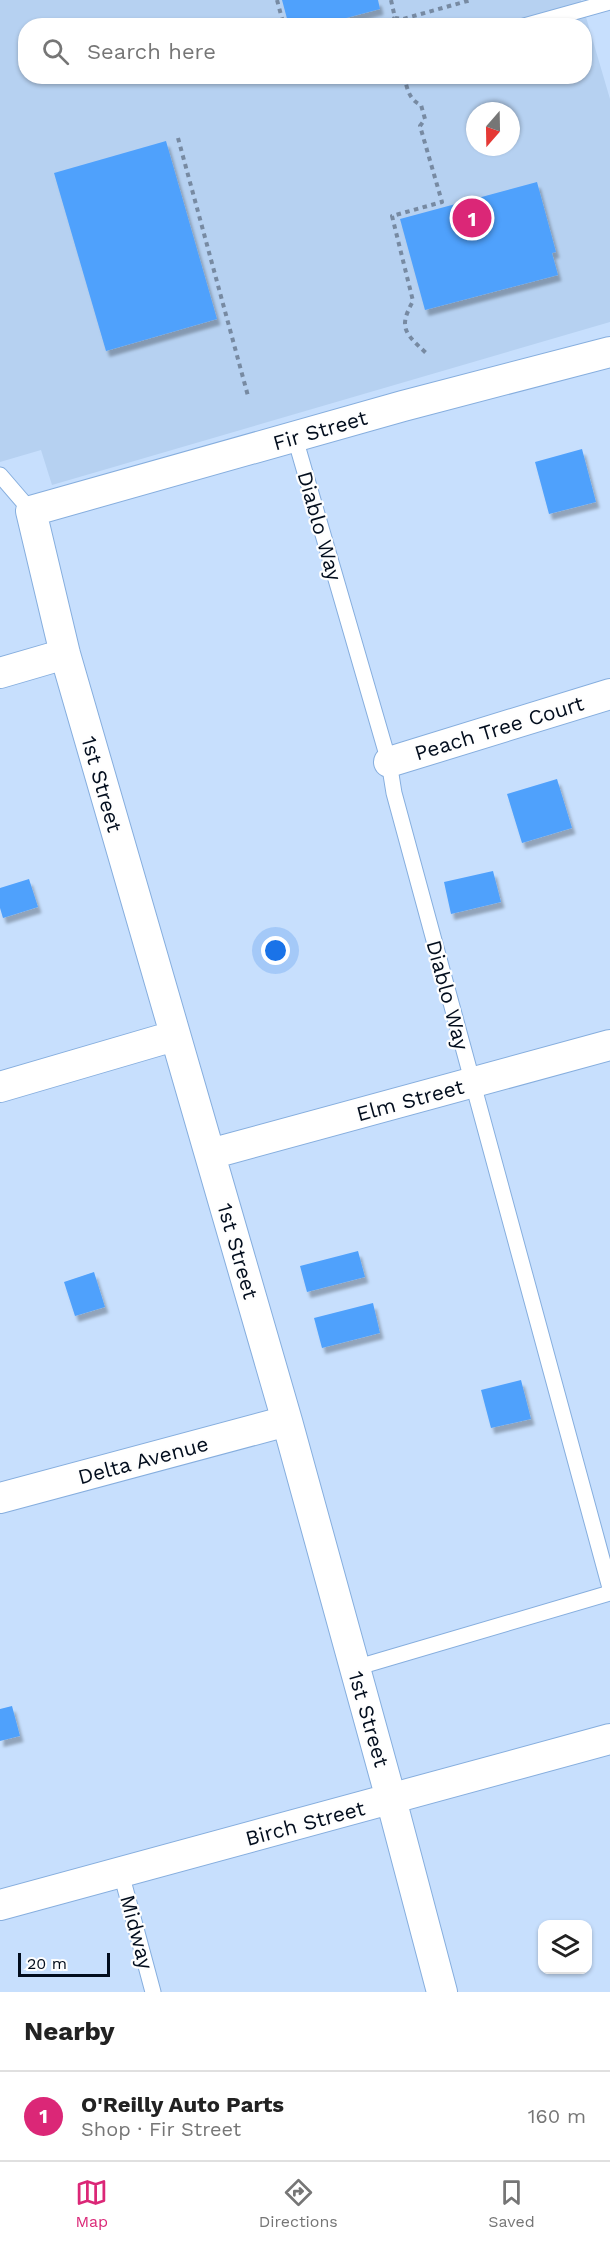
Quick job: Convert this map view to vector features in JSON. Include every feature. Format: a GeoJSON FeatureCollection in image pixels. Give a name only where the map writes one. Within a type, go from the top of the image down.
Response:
{"type":"FeatureCollection","features":[{"type":"Feature","properties":{"kind":"street","name":"Fir Street"},"geometry":{"type":"LineString","coordinates":[[31,511],[403,406],[610,352]]}},
{"type":"Feature","properties":{"kind":"street","name":"1st Street"},"geometry":{"type":"LineString","coordinates":[[31,511],[65,654],[286,1421],[442,1992]]}},
{"type":"Feature","properties":{"kind":"street"},"geometry":{"type":"LineString","coordinates":[[0,673],[65,654]]}},
{"type":"Feature","properties":{"kind":"street","name":"Peach Tree Court"},"geometry":{"type":"LineString","coordinates":[[389,762],[610,694]]}},
{"type":"Feature","properties":{"kind":"street"},"geometry":{"type":"LineString","coordinates":[[0,1087],[174,1036]]}},
{"type":"Feature","properties":{"kind":"street","name":"Elm Street"},"geometry":{"type":"LineString","coordinates":[[210,1154],[610,1045]]}},
{"type":"Feature","properties":{"kind":"street","name":"Delta Avenue"},"geometry":{"type":"LineString","coordinates":[[0,1498],[286,1421]]}},
{"type":"Feature","properties":{"kind":"street","name":"Birch Street"},"geometry":{"type":"LineString","coordinates":[[0,1905],[610,1740]]}},
{"type":"Feature","properties":{"kind":"lane"},"geometry":{"type":"LineString","coordinates":[[553,18],[610,2]]}},
{"type":"Feature","properties":{"kind":"lane","name":"Diablo Way"},"geometry":{"type":"LineString","coordinates":[[295,438],[389,762],[394,793],[610,1588]]}},
{"type":"Feature","properties":{"kind":"lane"},"geometry":{"type":"LineString","coordinates":[[0,476],[31,511]]}},
{"type":"Feature","properties":{"kind":"lane"},"geometry":{"type":"LineString","coordinates":[[355,1668],[610,1593]]}},
{"type":"Feature","properties":{"kind":"lane","name":"Midway"},"geometry":{"type":"LineString","coordinates":[[121,1873],[153,1992]]}},
{"type":"Feature","properties":{"kind":"path"},"geometry":{"type":"LineString","coordinates":[[277,0],[283,18]]}},
{"type":"Feature","properties":{"kind":"path"},"geometry":{"type":"LineString","coordinates":[[391,0],[395,18]]}},
{"type":"Feature","properties":{"kind":"path"},"geometry":{"type":"LineString","coordinates":[[407,18],[471,0]]}},
{"type":"Feature","properties":{"kind":"path"},"geometry":{"type":"LineString","coordinates":[[406,84],[415,102],[421,105],[425,119],[420,126],[442,202],[392,216],[413,301],[405,315],[404,325],[407,335],[426,353]]}},
{"type":"Feature","properties":{"kind":"path"},"geometry":{"type":"LineString","coordinates":[[178,138],[248,396]]}},
{"type":"Feature","properties":{"kind":"shaded area"},"geometry":{"type":"Polygon","coordinates":[[[0,0],[581,0],[586,18],[18,18],[18,84],[592,84],[592,38],[610,99],[610,322],[52,485],[41,450],[0,462],[0,0]]]}},
{"type":"Feature","properties":{"kind":"building"},"geometry":{"type":"Polygon","coordinates":[[[282,0],[378,0],[380,9],[346,18],[287,18],[282,0]]]}},
{"type":"Feature","properties":{"kind":"building"},"geometry":{"type":"Polygon","coordinates":[[[166,141],[217,319],[106,351],[54,173],[166,141]]]}},
{"type":"Feature","properties":{"kind":"building"},"geometry":{"type":"Polygon","coordinates":[[[537,182],[556,252],[552,253],[558,275],[425,310],[400,219],[537,182]]]}},
{"type":"Feature","properties":{"kind":"building"},"geometry":{"type":"Polygon","coordinates":[[[582,449],[596,502],[549,514],[535,462],[582,449]]]}},
{"type":"Feature","properties":{"kind":"building"},"geometry":{"type":"Polygon","coordinates":[[[557,779],[572,828],[522,843],[507,794],[557,779]]]}},
{"type":"Feature","properties":{"kind":"building"},"geometry":{"type":"Polygon","coordinates":[[[493,871],[501,902],[451,914],[444,882],[493,871]]]}},
{"type":"Feature","properties":{"kind":"building"},"geometry":{"type":"Polygon","coordinates":[[[29,879],[38,907],[3,918],[0,908],[0,888],[29,879]]]}},
{"type":"Feature","properties":{"kind":"building"},"geometry":{"type":"Polygon","coordinates":[[[358,1251],[365,1277],[307,1292],[300,1266],[358,1251]]]}},
{"type":"Feature","properties":{"kind":"building"},"geometry":{"type":"Polygon","coordinates":[[[94,1272],[105,1307],[75,1316],[64,1282],[94,1272]]]}},
{"type":"Feature","properties":{"kind":"building"},"geometry":{"type":"Polygon","coordinates":[[[373,1303],[380,1333],[322,1348],[314,1318],[373,1303]]]}},
{"type":"Feature","properties":{"kind":"building"},"geometry":{"type":"Polygon","coordinates":[[[521,1380],[531,1419],[491,1428],[481,1390],[521,1380]]]}},
{"type":"Feature","properties":{"kind":"building"},"geometry":{"type":"Polygon","coordinates":[[[12,1706],[20,1736],[0,1741],[0,1709],[12,1706]]]}},
{"type":"Feature","properties":{"kind":"place","name":"O'Reilly Auto Parts"},"geometry":{"type":"Point","coordinates":[472,218]}}]}
